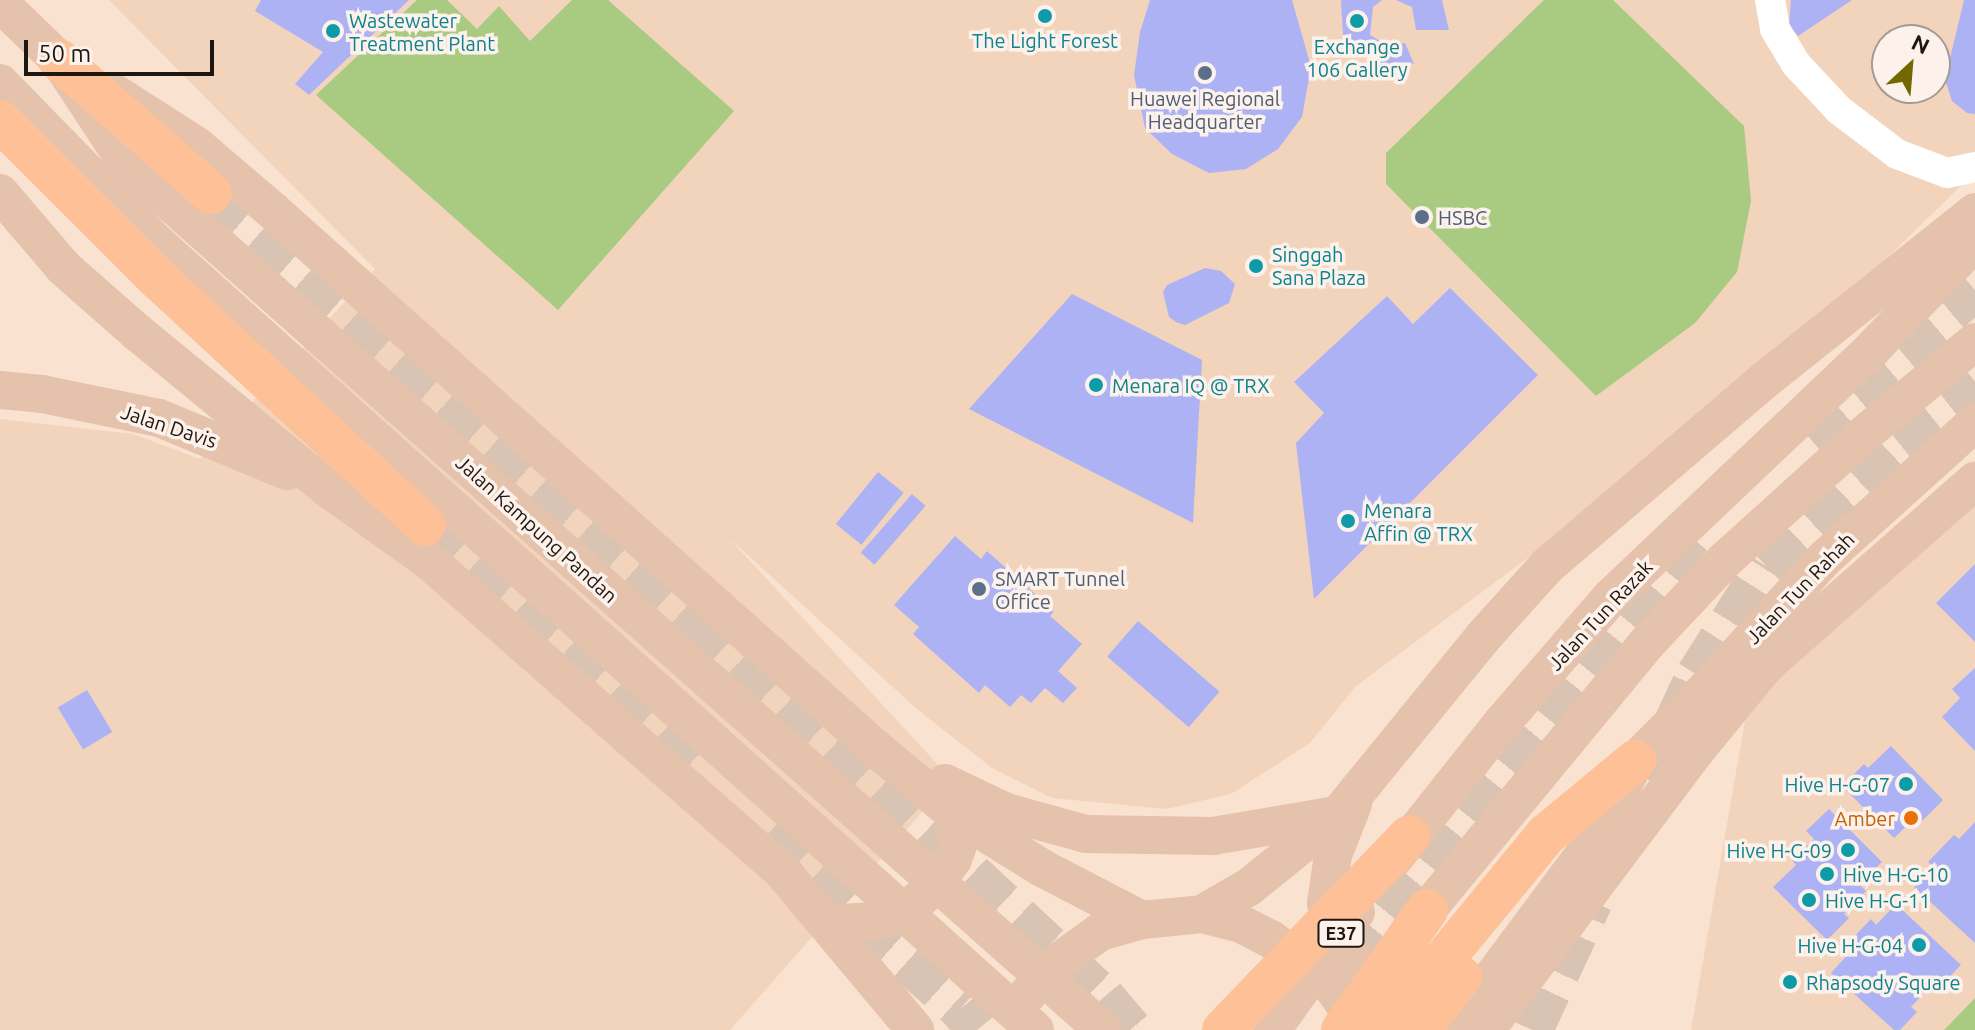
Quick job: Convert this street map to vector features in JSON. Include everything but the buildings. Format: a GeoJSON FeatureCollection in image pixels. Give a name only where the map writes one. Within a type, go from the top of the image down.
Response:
{"type":"FeatureCollection","features":[{"type":"Feature","properties":{"kind":"highway"},"geometry":{"type":"LineString","coordinates":[[59,60],[211,193]]}},
{"type":"Feature","properties":{"kind":"highway"},"geometry":{"type":"LineString","coordinates":[[0,121],[155,276],[425,525]]}},
{"type":"Feature","properties":{"kind":"highway"},"geometry":{"type":"LineString","coordinates":[[1377,1030],[1430,976],[1546,835],[1635,761]]}},
{"type":"Feature","properties":{"kind":"highway"},"geometry":{"type":"LineString","coordinates":[[1420,1030],[1635,761]]}},
{"type":"Feature","properties":{"kind":"highway"},"geometry":{"type":"LineString","coordinates":[[1223,1030],[1410,836]]}},
{"type":"Feature","properties":{"kind":"highway"},"geometry":{"type":"LineString","coordinates":[[1342,1030],[1427,910]]}},
{"type":"Feature","properties":{"kind":"highway"},"geometry":{"type":"LineString","coordinates":[[1401,1030],[1430,976]]}},
{"type":"Feature","properties":{"kind":"main road","name":"Jalan Kampung Pandan"},"geometry":{"type":"LineString","coordinates":[[0,3],[59,60],[128,165],[1103,1030]]}},
{"type":"Feature","properties":{"kind":"main road"},"geometry":{"type":"LineString","coordinates":[[59,60],[170,126],[208,155],[875,748],[955,814],[1042,868],[1142,920]]}},
{"type":"Feature","properties":{"kind":"main road","name":"Jalan Kampung Pandan"},"geometry":{"type":"LineString","coordinates":[[0,83],[131,219],[1035,1030]]}},
{"type":"Feature","properties":{"kind":"main road"},"geometry":{"type":"LineString","coordinates":[[0,193],[64,268],[330,490],[453,582],[783,872],[915,1030]]}},
{"type":"Feature","properties":{"kind":"main road"},"geometry":{"type":"LineString","coordinates":[[1202,914],[1249,887],[1347,805],[1400,737],[1547,566],[1761,383],[1975,212]]}},
{"type":"Feature","properties":{"kind":"main road","name":"Jalan Tun Razak"},"geometry":{"type":"LineString","coordinates":[[1272,1030],[1410,836],[1610,598],[1873,348],[1975,242]]}},
{"type":"Feature","properties":{"kind":"main road","name":"E37"},"geometry":{"type":"LineString","coordinates":[[1329,1030],[1647,643],[1725,560],[1862,436],[1975,342]]}},
{"type":"Feature","properties":{"kind":"main road","name":"Jalan Davis"},"geometry":{"type":"LineString","coordinates":[[0,390],[42,394],[159,418],[330,490]]}},
{"type":"Feature","properties":{"kind":"main road","name":"Jalan Tun Rahah"},"geometry":{"type":"LineString","coordinates":[[1453,1030],[1600,833],[1635,761],[1693,703],[1825,558],[1975,423]]}},
{"type":"Feature","properties":{"kind":"main road"},"geometry":{"type":"LineString","coordinates":[[1486,1030],[1698,748],[1765,666],[1975,481]]}},
{"type":"Feature","properties":{"kind":"main road"},"geometry":{"type":"LineString","coordinates":[[875,748],[1006,812],[1086,834],[1213,836],[1347,805]]}},
{"type":"Feature","properties":{"kind":"main road"},"geometry":{"type":"LineString","coordinates":[[1347,805],[1333,855],[1326,903],[1341,945],[1401,1002],[1447,1010],[1532,972]]}},
{"type":"Feature","properties":{"kind":"main road"},"geometry":{"type":"LineString","coordinates":[[829,924],[885,920],[908,909],[932,888],[953,859],[957,848],[955,814]]}},
{"type":"Feature","properties":{"kind":"main road"},"geometry":{"type":"LineString","coordinates":[[1010,1030],[1027,995],[1050,968],[1100,932],[1142,920],[1202,914],[1239,923],[1272,940],[1330,984],[1363,1030]]}},
{"type":"Feature","properties":{"kind":"main road"},"geometry":{"type":"LineString","coordinates":[[1506,1030],[1532,972]]}},
{"type":"Feature","properties":{"kind":"street"},"geometry":{"type":"LineString","coordinates":[[1770,0],[1775,29],[1796,64],[1839,110],[1897,154],[1947,173],[1975,167]]}},
{"type":"Feature","properties":{"kind":"street"},"geometry":{"type":"LineString","coordinates":[[862,964],[888,1030]]}},
{"type":"Feature","properties":{"kind":"shaded area"},"geometry":{"type":"Polygon","coordinates":[[[109,0],[1975,0],[1975,172],[1750,392],[1355,687],[1310,743],[1231,794],[1166,809],[1052,798],[992,768],[918,710],[729,538],[951,779],[730,1030],[0,1030],[0,419],[133,434],[200,459],[375,269],[109,0]]]}},
{"type":"Feature","properties":{"kind":"shaded area"},"geometry":{"type":"Polygon","coordinates":[[[1975,481],[1975,998],[1944,1030],[1691,1030],[1753,675],[1975,481]]]}},
{"type":"Feature","properties":{"kind":"green space"},"geometry":{"type":"Polygon","coordinates":[[[417,0],[447,0],[477,29],[499,6],[530,41],[572,0],[608,0],[734,111],[558,310],[316,95],[417,0]]]}},
{"type":"Feature","properties":{"kind":"green space"},"geometry":{"type":"Polygon","coordinates":[[[1544,0],[1613,0],[1744,126],[1751,201],[1737,272],[1695,323],[1596,396],[1386,184],[1386,153],[1544,0]]]}},
{"type":"Feature","properties":{"kind":"green space"},"geometry":{"type":"Polygon","coordinates":[[[1975,998],[1975,1030],[1944,1030],[1975,998]]]}},
{"type":"Feature","properties":{"kind":"tunnel"},"geometry":{"type":"LineString","coordinates":[[211,193],[696,616],[1104,997],[1132,1030]]}},
{"type":"Feature","properties":{"kind":"tunnel"},"geometry":{"type":"LineString","coordinates":[[1806,434],[1975,290]]}},
{"type":"Feature","properties":{"kind":"tunnel"},"geometry":{"type":"LineString","coordinates":[[1622,837],[1697,675],[1766,566],[1898,442],[1975,381]]}},
{"type":"Feature","properties":{"kind":"tunnel"},"geometry":{"type":"LineString","coordinates":[[425,525],[694,770]]}},
{"type":"Feature","properties":{"kind":"tunnel"},"geometry":{"type":"LineString","coordinates":[[1347,993],[1348,962],[1691,537]]}},
{"type":"Feature","properties":{"kind":"tunnel"},"geometry":{"type":"LineString","coordinates":[[766,836],[960,1009],[977,1030]]}},
{"type":"Feature","properties":{"kind":"tunnel"},"geometry":{"type":"LineString","coordinates":[[1532,1030],[1592,901]]}},
{"type":"Feature","properties":{"kind":"place","name":"The Light Forest"},"geometry":{"type":"Point","coordinates":[1045,16]}},
{"type":"Feature","properties":{"kind":"place","name":"Exchange 106 Gallery"},"geometry":{"type":"Point","coordinates":[1357,21]}},
{"type":"Feature","properties":{"kind":"place","name":"Wastewater Treatment Plant"},"geometry":{"type":"Point","coordinates":[333,31]}},
{"type":"Feature","properties":{"kind":"place","name":"Huawei Regional Headquarter"},"geometry":{"type":"Point","coordinates":[1205,73]}},
{"type":"Feature","properties":{"kind":"place","name":"HSBC"},"geometry":{"type":"Point","coordinates":[1422,217]}},
{"type":"Feature","properties":{"kind":"place","name":"Singgah Sana Plaza"},"geometry":{"type":"Point","coordinates":[1256,266]}},
{"type":"Feature","properties":{"kind":"place","name":"Menara IQ @ TRX"},"geometry":{"type":"Point","coordinates":[1096,385]}},
{"type":"Feature","properties":{"kind":"place","name":"Menara Affin @ TRX"},"geometry":{"type":"Point","coordinates":[1348,521]}},
{"type":"Feature","properties":{"kind":"place","name":"SMART Tunnel Office"},"geometry":{"type":"Point","coordinates":[979,589]}},
{"type":"Feature","properties":{"kind":"place","name":"Hive H-G-07"},"geometry":{"type":"Point","coordinates":[1906,784]}},
{"type":"Feature","properties":{"kind":"place","name":"Amber"},"geometry":{"type":"Point","coordinates":[1911,818]}},
{"type":"Feature","properties":{"kind":"place","name":"Hive H-G-09"},"geometry":{"type":"Point","coordinates":[1848,850]}},
{"type":"Feature","properties":{"kind":"place","name":"Hive H-G-10"},"geometry":{"type":"Point","coordinates":[1827,874]}},
{"type":"Feature","properties":{"kind":"place","name":"Hive H-G-11"},"geometry":{"type":"Point","coordinates":[1809,900]}},
{"type":"Feature","properties":{"kind":"place","name":"Hive H-G-04"},"geometry":{"type":"Point","coordinates":[1919,945]}},
{"type":"Feature","properties":{"kind":"place","name":"Rhapsody Square"},"geometry":{"type":"Point","coordinates":[1790,982]}}]}
